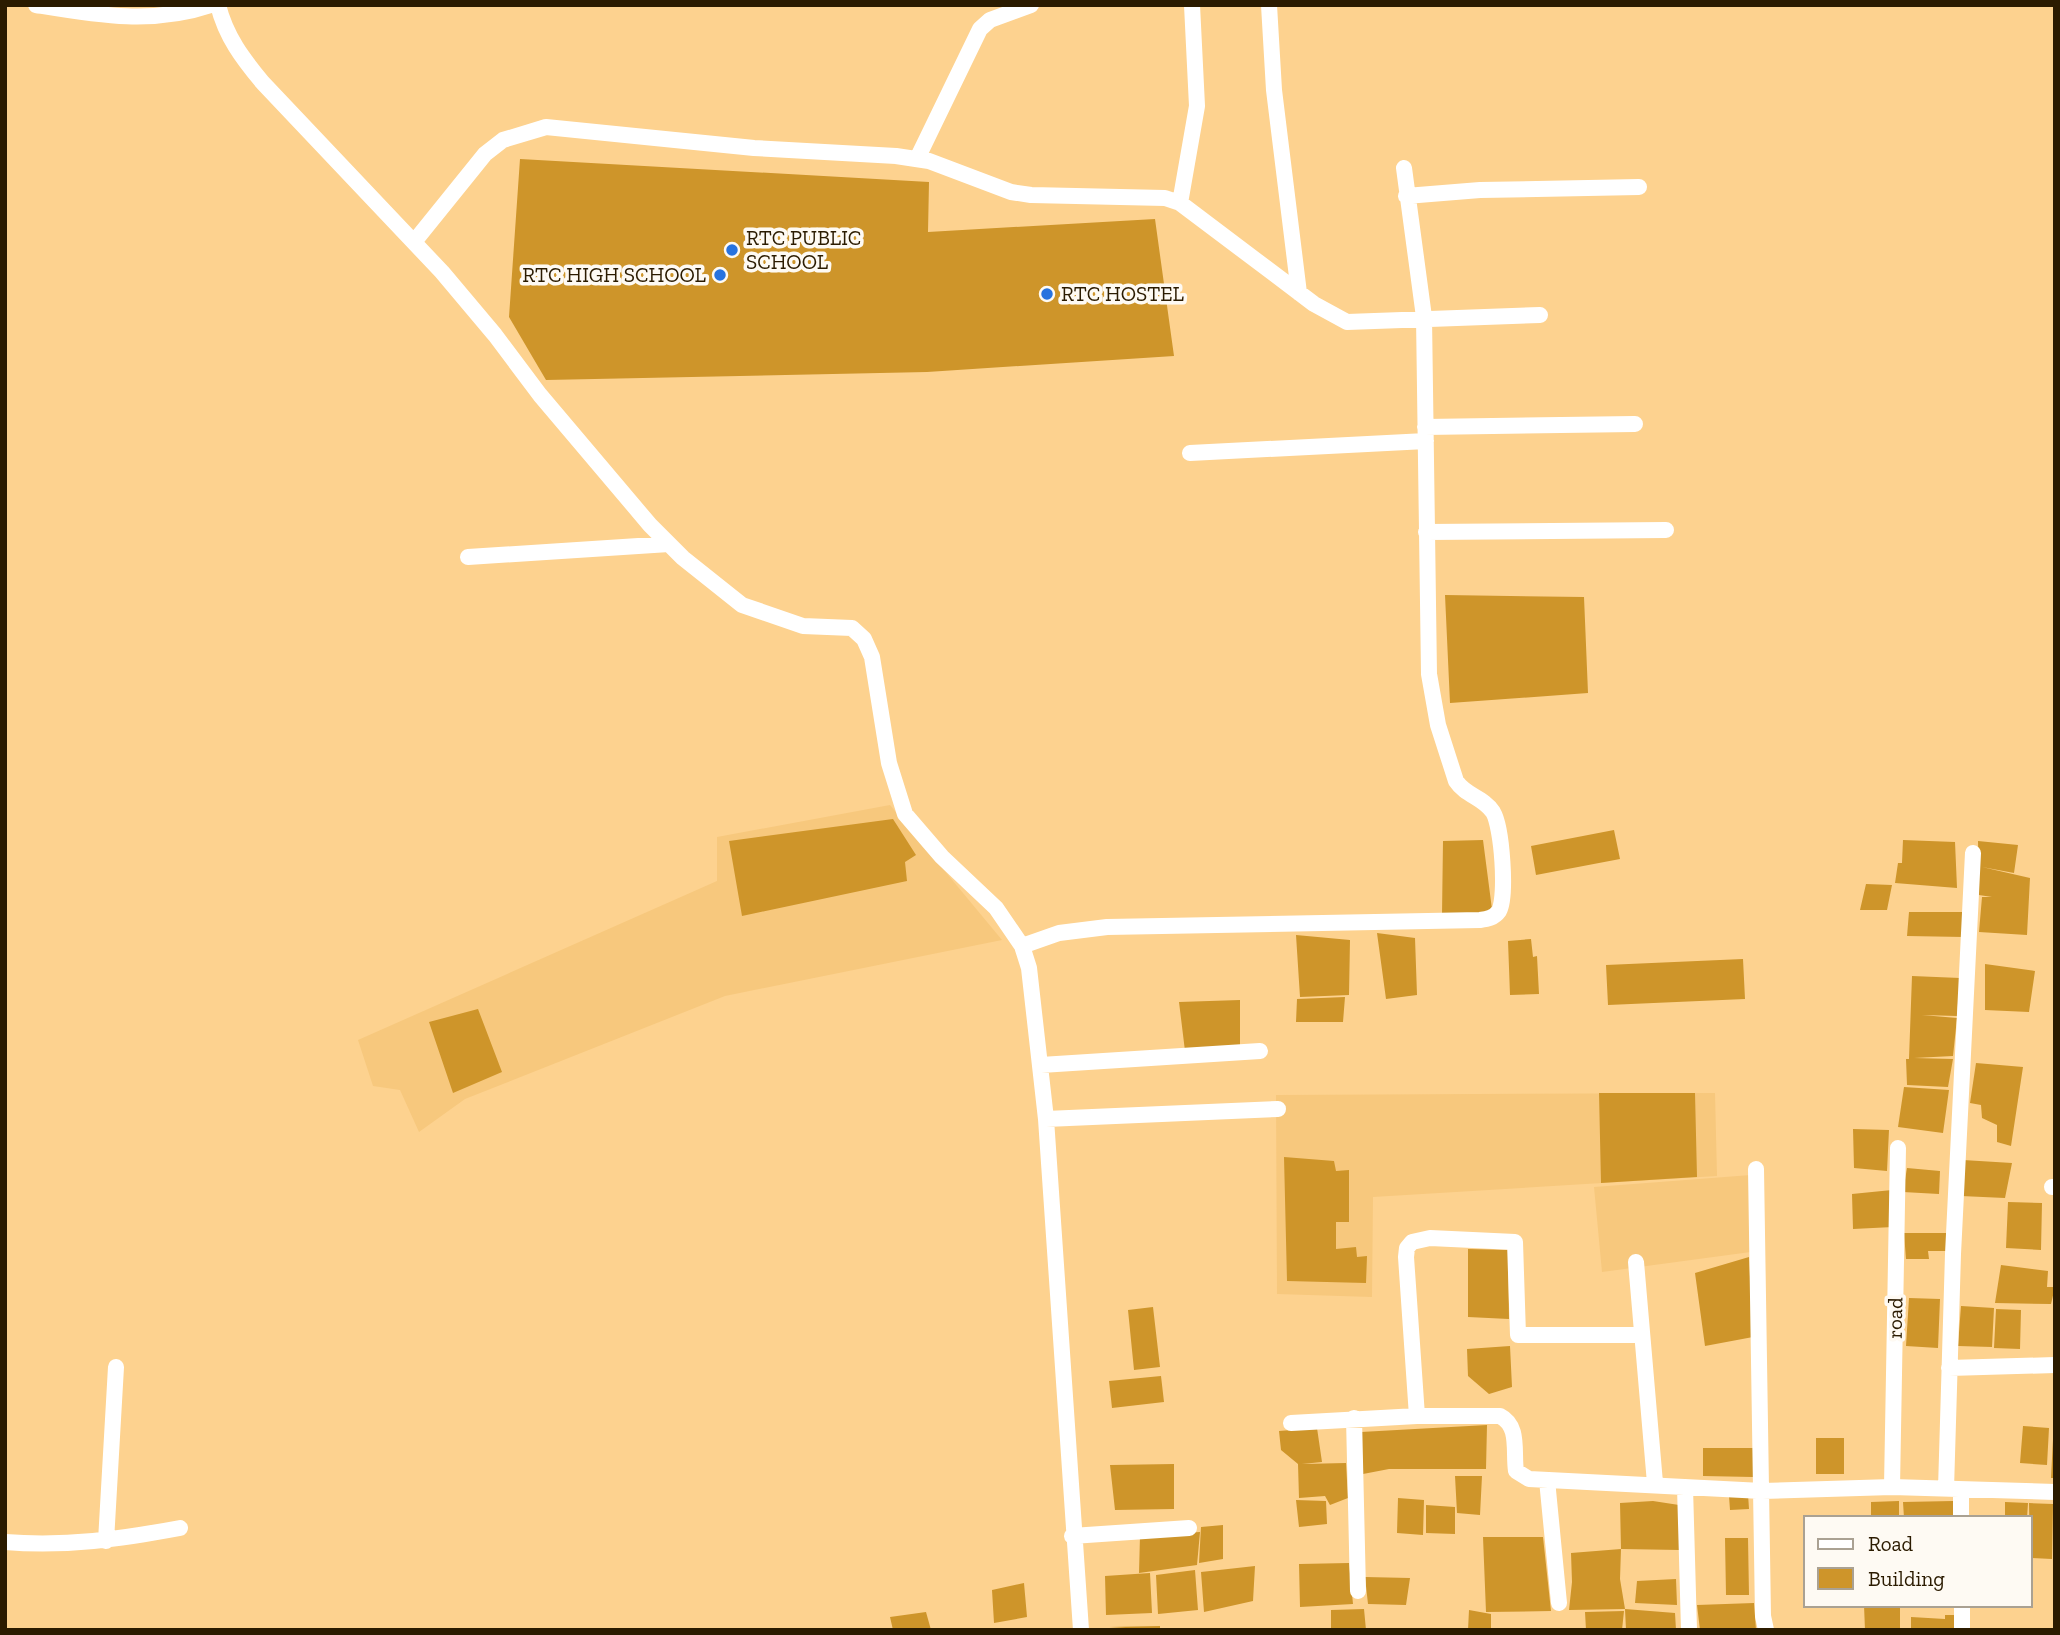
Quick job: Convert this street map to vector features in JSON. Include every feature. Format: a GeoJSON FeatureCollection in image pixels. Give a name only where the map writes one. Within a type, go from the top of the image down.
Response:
{"type":"FeatureCollection","features":[{"type":"Feature","properties":{"kind":"street"},"geometry":{"type":"LineString","coordinates":[[36,5],[146,18],[170,17],[211,5]]}},
{"type":"Feature","properties":{"kind":"street"},"geometry":{"type":"LineString","coordinates":[[218,5],[225,29],[239,54],[414,242],[669,544],[742,605],[803,626],[852,628],[864,639],[872,657],[889,763],[905,814],[942,857],[996,908],[1021,946],[1034,996],[1046,1119],[1072,1536],[1081,1630]]}},
{"type":"Feature","properties":{"kind":"street"},"geometry":{"type":"LineString","coordinates":[[917,159],[980,29],[1002,15],[1031,5]]}},
{"type":"Feature","properties":{"kind":"street"},"geometry":{"type":"LineString","coordinates":[[1180,203],[1197,106],[1192,5]]}},
{"type":"Feature","properties":{"kind":"street"},"geometry":{"type":"LineString","coordinates":[[1269,5],[1274,90],[1299,293]]}},
{"type":"Feature","properties":{"kind":"street"},"geometry":{"type":"LineString","coordinates":[[414,242],[485,154],[503,140],[546,127],[754,148],[917,159],[1021,194],[1058,198],[1141,196],[1180,203],[1234,247],[1328,314],[1347,322],[1424,317],[1540,315]]}},
{"type":"Feature","properties":{"kind":"street"},"geometry":{"type":"LineString","coordinates":[[1021,946],[1059,933],[1107,927],[1479,920],[1493,917],[1499,910],[1502,897],[1498,825],[1483,801],[1463,792],[1455,781],[1432,696],[1426,532],[1424,317],[1404,169]]}},
{"type":"Feature","properties":{"kind":"street"},"geometry":{"type":"LineString","coordinates":[[1406,196],[1480,190],[1639,187]]}},
{"type":"Feature","properties":{"kind":"street"},"geometry":{"type":"LineString","coordinates":[[1190,453],[1426,434],[1635,424]]}},
{"type":"Feature","properties":{"kind":"street"},"geometry":{"type":"LineString","coordinates":[[1426,532],[1666,530]]}},
{"type":"Feature","properties":{"kind":"street"},"geometry":{"type":"LineString","coordinates":[[468,557],[669,544]]}},
{"type":"Feature","properties":{"kind":"street"},"geometry":{"type":"LineString","coordinates":[[1961,1516],[1954,1489],[1949,1368],[1973,853]]}},
{"type":"Feature","properties":{"kind":"street"},"geometry":{"type":"LineString","coordinates":[[1041,1065],[1260,1051]]}},
{"type":"Feature","properties":{"kind":"street"},"geometry":{"type":"LineString","coordinates":[[1046,1119],[1278,1110]]}},
{"type":"Feature","properties":{"kind":"street","name":"road"},"geometry":{"type":"LineString","coordinates":[[1892,1487],[1898,1148]]}},
{"type":"Feature","properties":{"kind":"street"},"geometry":{"type":"LineString","coordinates":[[1756,1169],[1763,1616],[1766,1630]]}},
{"type":"Feature","properties":{"kind":"street"},"geometry":{"type":"LineString","coordinates":[[1417,1416],[1406,1257],[1407,1248],[1420,1238],[1515,1242],[1518,1335],[1640,1335]]}},
{"type":"Feature","properties":{"kind":"street"},"geometry":{"type":"LineString","coordinates":[[1636,1262],[1640,1335],[1655,1483]]}},
{"type":"Feature","properties":{"kind":"street"},"geometry":{"type":"LineString","coordinates":[[1949,1368],[2055,1365]]}},
{"type":"Feature","properties":{"kind":"street"},"geometry":{"type":"LineString","coordinates":[[106,1541],[116,1367]]}},
{"type":"Feature","properties":{"kind":"street"},"geometry":{"type":"LineString","coordinates":[[1290,1423],[1354,1418],[1500,1416],[1509,1420],[1513,1428],[1516,1471],[1522,1478],[1655,1483],[1762,1491],[1892,1487],[2055,1492]]}},
{"type":"Feature","properties":{"kind":"street"},"geometry":{"type":"LineString","coordinates":[[1354,1418],[1358,1591]]}},
{"type":"Feature","properties":{"kind":"street"},"geometry":{"type":"LineString","coordinates":[[1547,1480],[1559,1603]]}},
{"type":"Feature","properties":{"kind":"street"},"geometry":{"type":"LineString","coordinates":[[1685,1487],[1689,1630]]}},
{"type":"Feature","properties":{"kind":"street"},"geometry":{"type":"LineString","coordinates":[[5,1542],[67,1545],[180,1528]]}},
{"type":"Feature","properties":{"kind":"street"},"geometry":{"type":"LineString","coordinates":[[1072,1536],[1189,1528]]}},
{"type":"Feature","properties":{"kind":"street"},"geometry":{"type":"LineString","coordinates":[[1962,1607],[1962,1630]]}},
{"type":"Feature","properties":{"kind":"shaded area"},"geometry":{"type":"Polygon","coordinates":[[[890,805],[1002,940],[725,996],[465,1099],[419,1132],[400,1090],[373,1086],[358,1040],[717,881],[717,837],[890,805]]]}},
{"type":"Feature","properties":{"kind":"shaded area"},"geometry":{"type":"Polygon","coordinates":[[[1715,1093],[1717,1176],[1373,1197],[1372,1297],[1277,1294],[1276,1095],[1715,1093]]]}},
{"type":"Feature","properties":{"kind":"shaded area"},"geometry":{"type":"Polygon","coordinates":[[[1751,1175],[1758,1251],[1602,1272],[1594,1187],[1751,1175]]]}},
{"type":"Feature","properties":{"kind":"building","name":"RTC HIGH SCHOOL"},"geometry":{"type":"Polygon","coordinates":[[[520,159],[929,182],[928,232],[1155,219],[1174,356],[927,372],[546,380],[509,317],[520,159]]]}},
{"type":"Feature","properties":{"kind":"building"},"geometry":{"type":"Polygon","coordinates":[[[1445,595],[1584,597],[1588,693],[1450,703],[1445,595]]]}},
{"type":"Feature","properties":{"kind":"building"},"geometry":{"type":"Polygon","coordinates":[[[893,819],[916,855],[905,862],[907,881],[742,916],[729,841],[893,819]]]}},
{"type":"Feature","properties":{"kind":"building"},"geometry":{"type":"Polygon","coordinates":[[[1614,830],[1620,859],[1536,875],[1531,846],[1614,830]]]}},
{"type":"Feature","properties":{"kind":"building"},"geometry":{"type":"Polygon","coordinates":[[[1483,840],[1493,917],[1442,915],[1443,841],[1483,840]]]}},
{"type":"Feature","properties":{"kind":"building"},"geometry":{"type":"Polygon","coordinates":[[[1903,840],[1955,842],[1957,888],[1895,883],[1898,863],[1902,863],[1903,840]]]}},
{"type":"Feature","properties":{"kind":"building"},"geometry":{"type":"Polygon","coordinates":[[[1978,841],[2018,845],[2014,873],[1982,867],[2030,878],[2027,935],[1979,932],[1982,897],[1992,897],[1979,895],[1978,841]]]}},
{"type":"Feature","properties":{"kind":"building"},"geometry":{"type":"Polygon","coordinates":[[[1866,884],[1892,885],[1887,910],[1860,910],[1866,884]]]}},
{"type":"Feature","properties":{"kind":"building"},"geometry":{"type":"Polygon","coordinates":[[[1909,912],[1965,912],[1964,937],[1907,936],[1909,912]]]}},
{"type":"Feature","properties":{"kind":"building"},"geometry":{"type":"Polygon","coordinates":[[[1377,933],[1415,938],[1417,995],[1386,999],[1377,933]]]}},
{"type":"Feature","properties":{"kind":"building"},"geometry":{"type":"Polygon","coordinates":[[[1296,935],[1350,940],[1349,995],[1300,997],[1296,935]]]}},
{"type":"Feature","properties":{"kind":"building"},"geometry":{"type":"Polygon","coordinates":[[[1531,939],[1533,957],[1537,956],[1539,994],[1510,995],[1508,941],[1531,939]]]}},
{"type":"Feature","properties":{"kind":"building"},"geometry":{"type":"Polygon","coordinates":[[[1743,959],[1745,999],[1608,1005],[1606,965],[1743,959]]]}},
{"type":"Feature","properties":{"kind":"building"},"geometry":{"type":"Polygon","coordinates":[[[1985,964],[2035,971],[2029,1012],[1985,1010],[1985,964]]]}},
{"type":"Feature","properties":{"kind":"building"},"geometry":{"type":"Polygon","coordinates":[[[1912,976],[1960,978],[1957,1016],[1922,1015],[1957,1018],[1953,1056],[1914,1058],[1953,1059],[1948,1087],[1907,1085],[1906,1059],[1909,1059],[1912,976]]]}},
{"type":"Feature","properties":{"kind":"building"},"geometry":{"type":"Polygon","coordinates":[[[1345,997],[1343,1022],[1296,1022],[1297,999],[1345,997]]]}},
{"type":"Feature","properties":{"kind":"building"},"geometry":{"type":"Polygon","coordinates":[[[1240,1000],[1240,1048],[1185,1051],[1179,1002],[1240,1000]]]}},
{"type":"Feature","properties":{"kind":"building"},"geometry":{"type":"Polygon","coordinates":[[[478,1009],[502,1072],[453,1093],[429,1022],[478,1009]]]}},
{"type":"Feature","properties":{"kind":"building"},"geometry":{"type":"Polygon","coordinates":[[[1976,1063],[2023,1067],[2011,1146],[1997,1142],[1997,1125],[1982,1118],[1981,1105],[1970,1103],[1976,1063]]]}},
{"type":"Feature","properties":{"kind":"building"},"geometry":{"type":"Polygon","coordinates":[[[1904,1087],[1949,1090],[1943,1133],[1898,1127],[1904,1087]]]}},
{"type":"Feature","properties":{"kind":"building"},"geometry":{"type":"Polygon","coordinates":[[[1599,1093],[1695,1093],[1697,1177],[1601,1183],[1599,1093]]]}},
{"type":"Feature","properties":{"kind":"building"},"geometry":{"type":"Polygon","coordinates":[[[1853,1129],[1889,1130],[1887,1171],[1854,1168],[1853,1129]]]}},
{"type":"Feature","properties":{"kind":"building"},"geometry":{"type":"Polygon","coordinates":[[[1284,1157],[1334,1161],[1336,1171],[1349,1170],[1349,1222],[1336,1222],[1336,1249],[1356,1247],[1357,1257],[1367,1256],[1366,1283],[1287,1281],[1284,1157]]]}},
{"type":"Feature","properties":{"kind":"building"},"geometry":{"type":"Polygon","coordinates":[[[1963,1160],[2012,1163],[2005,1198],[1961,1196],[1963,1160]]]}},
{"type":"Feature","properties":{"kind":"building"},"geometry":{"type":"Polygon","coordinates":[[[1907,1168],[1940,1171],[1939,1194],[1903,1192],[1907,1168]]]}},
{"type":"Feature","properties":{"kind":"building"},"geometry":{"type":"Polygon","coordinates":[[[1892,1190],[1893,1227],[1853,1229],[1852,1194],[1892,1190]]]}},
{"type":"Feature","properties":{"kind":"building"},"geometry":{"type":"Polygon","coordinates":[[[2008,1202],[2042,1203],[2041,1250],[2006,1248],[2008,1202]]]}},
{"type":"Feature","properties":{"kind":"building"},"geometry":{"type":"Polygon","coordinates":[[[1904,1233],[1947,1233],[1947,1251],[1928,1251],[1929,1259],[1906,1259],[1904,1233]]]}},
{"type":"Feature","properties":{"kind":"building"},"geometry":{"type":"Polygon","coordinates":[[[1468,1249],[1508,1250],[1509,1319],[1468,1317],[1468,1249]]]}},
{"type":"Feature","properties":{"kind":"building"},"geometry":{"type":"Polygon","coordinates":[[[1749,1257],[1753,1337],[1705,1346],[1695,1273],[1749,1257]]]}},
{"type":"Feature","properties":{"kind":"building"},"geometry":{"type":"Polygon","coordinates":[[[2001,1265],[2048,1271],[2047,1287],[2055,1287],[2051,1304],[1995,1303],[2001,1265]]]}},
{"type":"Feature","properties":{"kind":"building"},"geometry":{"type":"Polygon","coordinates":[[[1909,1298],[1940,1299],[1938,1348],[1906,1346],[1909,1298]]]}},
{"type":"Feature","properties":{"kind":"building"},"geometry":{"type":"Polygon","coordinates":[[[1961,1306],[1994,1308],[1992,1347],[1958,1346],[1961,1306]]]}},
{"type":"Feature","properties":{"kind":"building"},"geometry":{"type":"Polygon","coordinates":[[[1153,1307],[1160,1367],[1134,1370],[1128,1310],[1153,1307]]]}},
{"type":"Feature","properties":{"kind":"building"},"geometry":{"type":"Polygon","coordinates":[[[1996,1309],[2021,1310],[2020,1349],[1994,1348],[1996,1309]]]}},
{"type":"Feature","properties":{"kind":"building"},"geometry":{"type":"Polygon","coordinates":[[[1510,1346],[1512,1387],[1489,1394],[1468,1376],[1467,1349],[1510,1346]]]}},
{"type":"Feature","properties":{"kind":"building"},"geometry":{"type":"Polygon","coordinates":[[[1161,1376],[1164,1402],[1112,1408],[1109,1381],[1161,1376]]]}},
{"type":"Feature","properties":{"kind":"building"},"geometry":{"type":"Polygon","coordinates":[[[1487,1425],[1486,1469],[1389,1469],[1363,1474],[1361,1432],[1487,1425]]]}},
{"type":"Feature","properties":{"kind":"building"},"geometry":{"type":"Polygon","coordinates":[[[2023,1426],[2049,1428],[2047,1465],[2020,1463],[2023,1426]]]}},
{"type":"Feature","properties":{"kind":"building"},"geometry":{"type":"Polygon","coordinates":[[[1317,1428],[1322,1462],[1302,1464],[1346,1463],[1348,1498],[1330,1505],[1325,1496],[1299,1498],[1298,1464],[1281,1450],[1279,1431],[1317,1428]]]}},
{"type":"Feature","properties":{"kind":"building"},"geometry":{"type":"Polygon","coordinates":[[[1816,1438],[1844,1438],[1844,1474],[1816,1474],[1816,1438]]]}},
{"type":"Feature","properties":{"kind":"building"},"geometry":{"type":"Polygon","coordinates":[[[2053,1439],[2055,1478],[2051,1478],[2053,1439]]]}},
{"type":"Feature","properties":{"kind":"building"},"geometry":{"type":"Polygon","coordinates":[[[1703,1448],[1754,1448],[1753,1477],[1703,1476],[1703,1448]]]}},
{"type":"Feature","properties":{"kind":"building"},"geometry":{"type":"Polygon","coordinates":[[[1174,1464],[1174,1509],[1115,1510],[1110,1465],[1174,1464]]]}},
{"type":"Feature","properties":{"kind":"building"},"geometry":{"type":"Polygon","coordinates":[[[1455,1476],[1482,1476],[1480,1515],[1457,1513],[1455,1476]]]}},
{"type":"Feature","properties":{"kind":"building"},"geometry":{"type":"Polygon","coordinates":[[[1748,1494],[1749,1509],[1730,1510],[1729,1496],[1748,1494]]]}},
{"type":"Feature","properties":{"kind":"building"},"geometry":{"type":"Polygon","coordinates":[[[1398,1498],[1424,1500],[1423,1535],[1397,1533],[1398,1498]]]}},
{"type":"Feature","properties":{"kind":"building"},"geometry":{"type":"Polygon","coordinates":[[[1296,1500],[1326,1501],[1327,1524],[1299,1527],[1296,1500]]]}},
{"type":"Feature","properties":{"kind":"building"},"geometry":{"type":"Polygon","coordinates":[[[1653,1501],[1679,1505],[1680,1550],[1621,1549],[1620,1503],[1653,1501]]]}},
{"type":"Feature","properties":{"kind":"building"},"geometry":{"type":"Polygon","coordinates":[[[1899,1501],[1899,1516],[1871,1516],[1871,1502],[1899,1501]]]}},
{"type":"Feature","properties":{"kind":"building"},"geometry":{"type":"Polygon","coordinates":[[[1953,1501],[1953,1516],[1904,1516],[1903,1502],[1953,1501]]]}},
{"type":"Feature","properties":{"kind":"building"},"geometry":{"type":"Polygon","coordinates":[[[2005,1502],[2028,1503],[2027,1516],[2005,1516],[2005,1502]]]}},
{"type":"Feature","properties":{"kind":"building"},"geometry":{"type":"Polygon","coordinates":[[[2029,1503],[2053,1504],[2052,1559],[2032,1558],[2032,1516],[2029,1516],[2029,1503]]]}},
{"type":"Feature","properties":{"kind":"building"},"geometry":{"type":"Polygon","coordinates":[[[1426,1505],[1455,1507],[1455,1534],[1426,1533],[1426,1505]]]}},
{"type":"Feature","properties":{"kind":"building"},"geometry":{"type":"Polygon","coordinates":[[[1223,1525],[1223,1559],[1199,1563],[1201,1527],[1223,1525]]]}},
{"type":"Feature","properties":{"kind":"building"},"geometry":{"type":"Polygon","coordinates":[[[1200,1532],[1197,1565],[1139,1573],[1140,1536],[1200,1532]]]}},
{"type":"Feature","properties":{"kind":"building"},"geometry":{"type":"Polygon","coordinates":[[[1483,1537],[1543,1537],[1551,1611],[1486,1612],[1483,1537]]]}},
{"type":"Feature","properties":{"kind":"building"},"geometry":{"type":"Polygon","coordinates":[[[1725,1538],[1748,1538],[1749,1595],[1726,1595],[1725,1538]]]}},
{"type":"Feature","properties":{"kind":"building"},"geometry":{"type":"Polygon","coordinates":[[[1621,1549],[1620,1579],[1625,1609],[1569,1610],[1571,1553],[1621,1549]]]}},
{"type":"Feature","properties":{"kind":"building"},"geometry":{"type":"Polygon","coordinates":[[[1349,1563],[1353,1604],[1300,1607],[1299,1564],[1349,1563]]]}},
{"type":"Feature","properties":{"kind":"building"},"geometry":{"type":"Polygon","coordinates":[[[1255,1566],[1253,1601],[1204,1612],[1201,1572],[1255,1566]]]}},
{"type":"Feature","properties":{"kind":"building"},"geometry":{"type":"Polygon","coordinates":[[[1195,1570],[1198,1610],[1158,1614],[1156,1575],[1195,1570]]]}},
{"type":"Feature","properties":{"kind":"building"},"geometry":{"type":"Polygon","coordinates":[[[1150,1573],[1152,1613],[1106,1615],[1105,1576],[1150,1573]]]}},
{"type":"Feature","properties":{"kind":"building"},"geometry":{"type":"Polygon","coordinates":[[[1365,1577],[1410,1578],[1406,1605],[1368,1604],[1365,1577]]]}},
{"type":"Feature","properties":{"kind":"building"},"geometry":{"type":"Polygon","coordinates":[[[1676,1579],[1677,1605],[1635,1603],[1637,1581],[1676,1579]]]}},
{"type":"Feature","properties":{"kind":"building"},"geometry":{"type":"Polygon","coordinates":[[[1024,1583],[1027,1617],[994,1623],[992,1590],[1024,1583]]]}},
{"type":"Feature","properties":{"kind":"building"},"geometry":{"type":"Polygon","coordinates":[[[1754,1603],[1756,1630],[1700,1630],[1697,1605],[1754,1603]]]}},
{"type":"Feature","properties":{"kind":"building"},"geometry":{"type":"Polygon","coordinates":[[[1864,1607],[1900,1607],[1900,1630],[1865,1630],[1864,1607]]]}},
{"type":"Feature","properties":{"kind":"building"},"geometry":{"type":"Polygon","coordinates":[[[1364,1609],[1366,1630],[1331,1630],[1331,1610],[1364,1609]]]}},
{"type":"Feature","properties":{"kind":"building"},"geometry":{"type":"Polygon","coordinates":[[[1625,1609],[1675,1613],[1676,1630],[1626,1630],[1625,1609]]]}},
{"type":"Feature","properties":{"kind":"building"},"geometry":{"type":"Polygon","coordinates":[[[1469,1610],[1491,1614],[1491,1630],[1468,1630],[1469,1610]]]}},
{"type":"Feature","properties":{"kind":"building"},"geometry":{"type":"Polygon","coordinates":[[[1624,1611],[1622,1630],[1586,1630],[1585,1612],[1624,1611]]]}},
{"type":"Feature","properties":{"kind":"building"},"geometry":{"type":"Polygon","coordinates":[[[926,1612],[931,1630],[893,1630],[890,1617],[926,1612]]]}},
{"type":"Feature","properties":{"kind":"building"},"geometry":{"type":"Polygon","coordinates":[[[1945,1615],[1956,1615],[1956,1630],[1911,1630],[1911,1617],[1945,1619],[1945,1615]]]}},
{"type":"Feature","properties":{"kind":"building"},"geometry":{"type":"Polygon","coordinates":[[[1160,1626],[1160,1630],[1109,1627],[1160,1626]]]}},
{"type":"Feature","properties":{"kind":"place","name":"RTC PUBLIC SCHOOL"},"geometry":{"type":"Point","coordinates":[732,250]}},
{"type":"Feature","properties":{"kind":"place","name":"RTC HIGH SCHOOL"},"geometry":{"type":"Point","coordinates":[720,275]}},
{"type":"Feature","properties":{"kind":"place","name":"RTC HOSTEL"},"geometry":{"type":"Point","coordinates":[1047,294]}}]}
